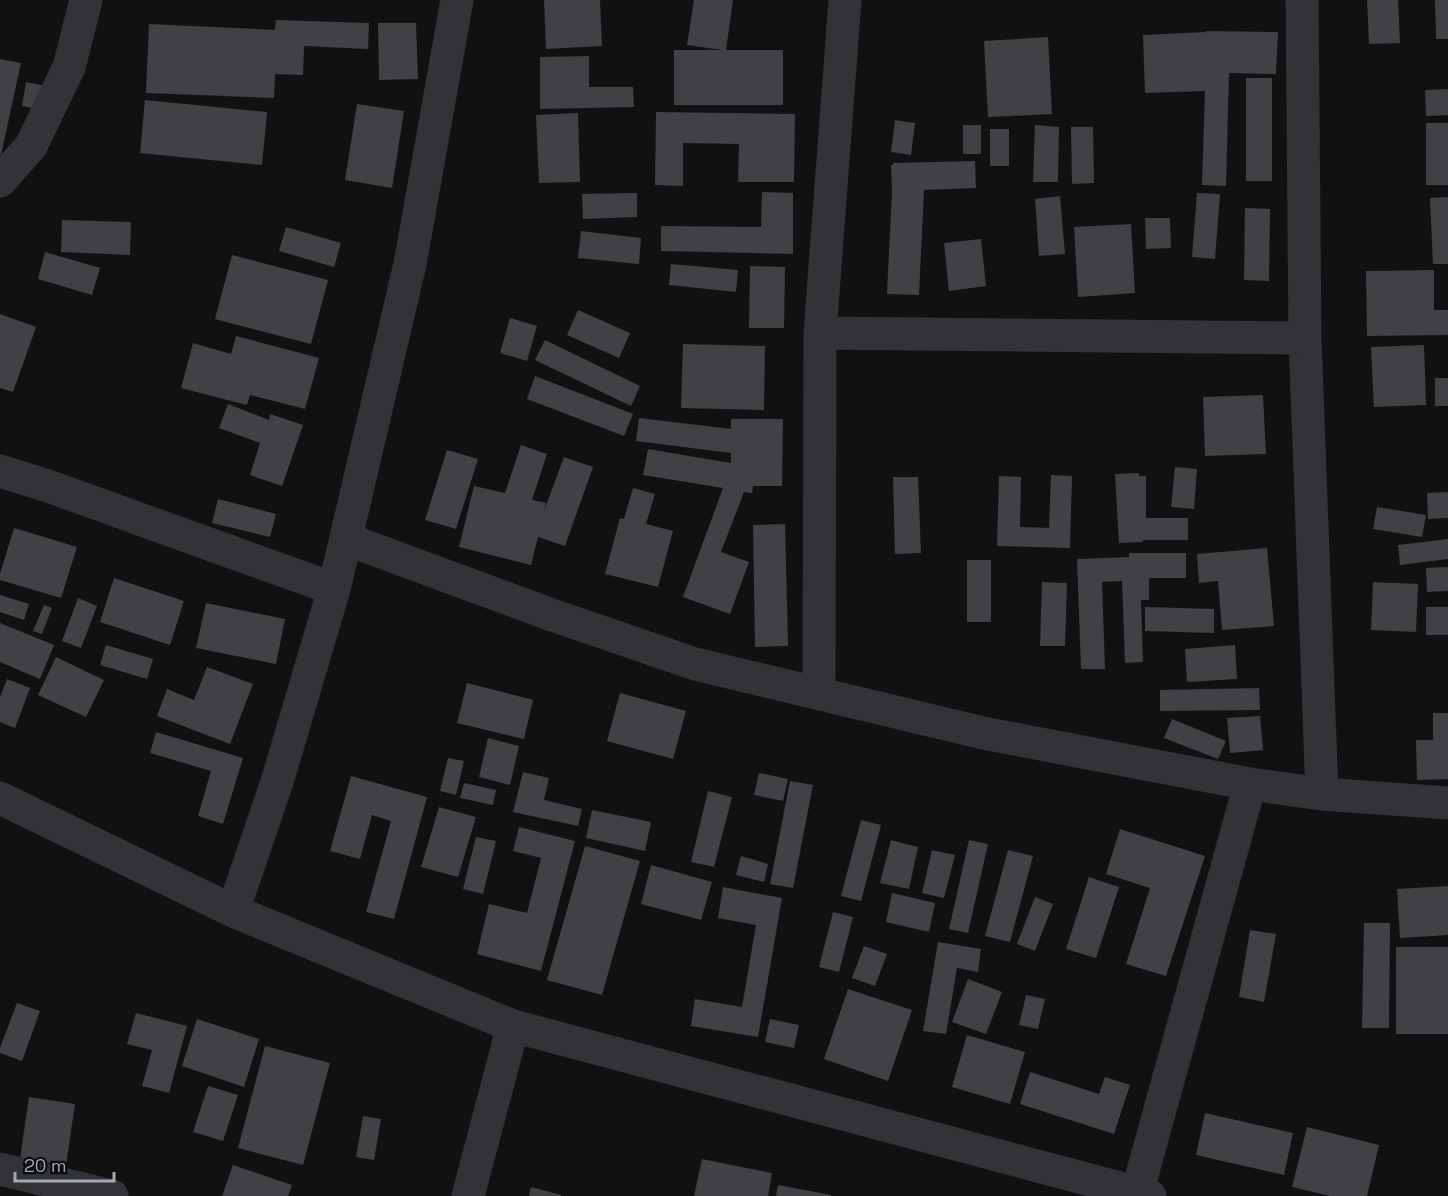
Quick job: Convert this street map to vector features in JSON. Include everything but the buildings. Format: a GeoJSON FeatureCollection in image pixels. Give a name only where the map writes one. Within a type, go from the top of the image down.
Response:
{"type":"FeatureCollection","features":[{"type":"Feature","properties":{"kind":"street"},"geometry":{"type":"LineString","coordinates":[[0,181],[31,146],[69,67],[86,0]]}},
{"type":"Feature","properties":{"kind":"street"},"geometry":{"type":"LineString","coordinates":[[232,911],[277,782],[334,589],[410,264],[457,0]]}},
{"type":"Feature","properties":{"kind":"street"},"geometry":{"type":"LineString","coordinates":[[819,694],[820,333],[845,0]]}},
{"type":"Feature","properties":{"kind":"street"},"geometry":{"type":"LineString","coordinates":[[1302,0],[1305,338],[1322,794]]}},
{"type":"Feature","properties":{"kind":"street"},"geometry":{"type":"LineString","coordinates":[[820,333],[1305,338]]}},
{"type":"Feature","properties":{"kind":"street"},"geometry":{"type":"LineString","coordinates":[[0,471],[48,486],[334,589]]}},
{"type":"Feature","properties":{"kind":"street"},"geometry":{"type":"LineString","coordinates":[[346,538],[552,615],[695,664],[819,694],[982,733],[1250,784],[1322,794],[1448,803]]}},
{"type":"Feature","properties":{"kind":"street"},"geometry":{"type":"LineString","coordinates":[[0,798],[232,911],[513,1026],[1144,1194],[1250,784]]}},
{"type":"Feature","properties":{"kind":"street"},"geometry":{"type":"LineString","coordinates":[[468,1196],[513,1026]]}},
{"type":"Feature","properties":{"kind":"street"},"geometry":{"type":"LineString","coordinates":[[0,1169],[112,1196]]}}]}
